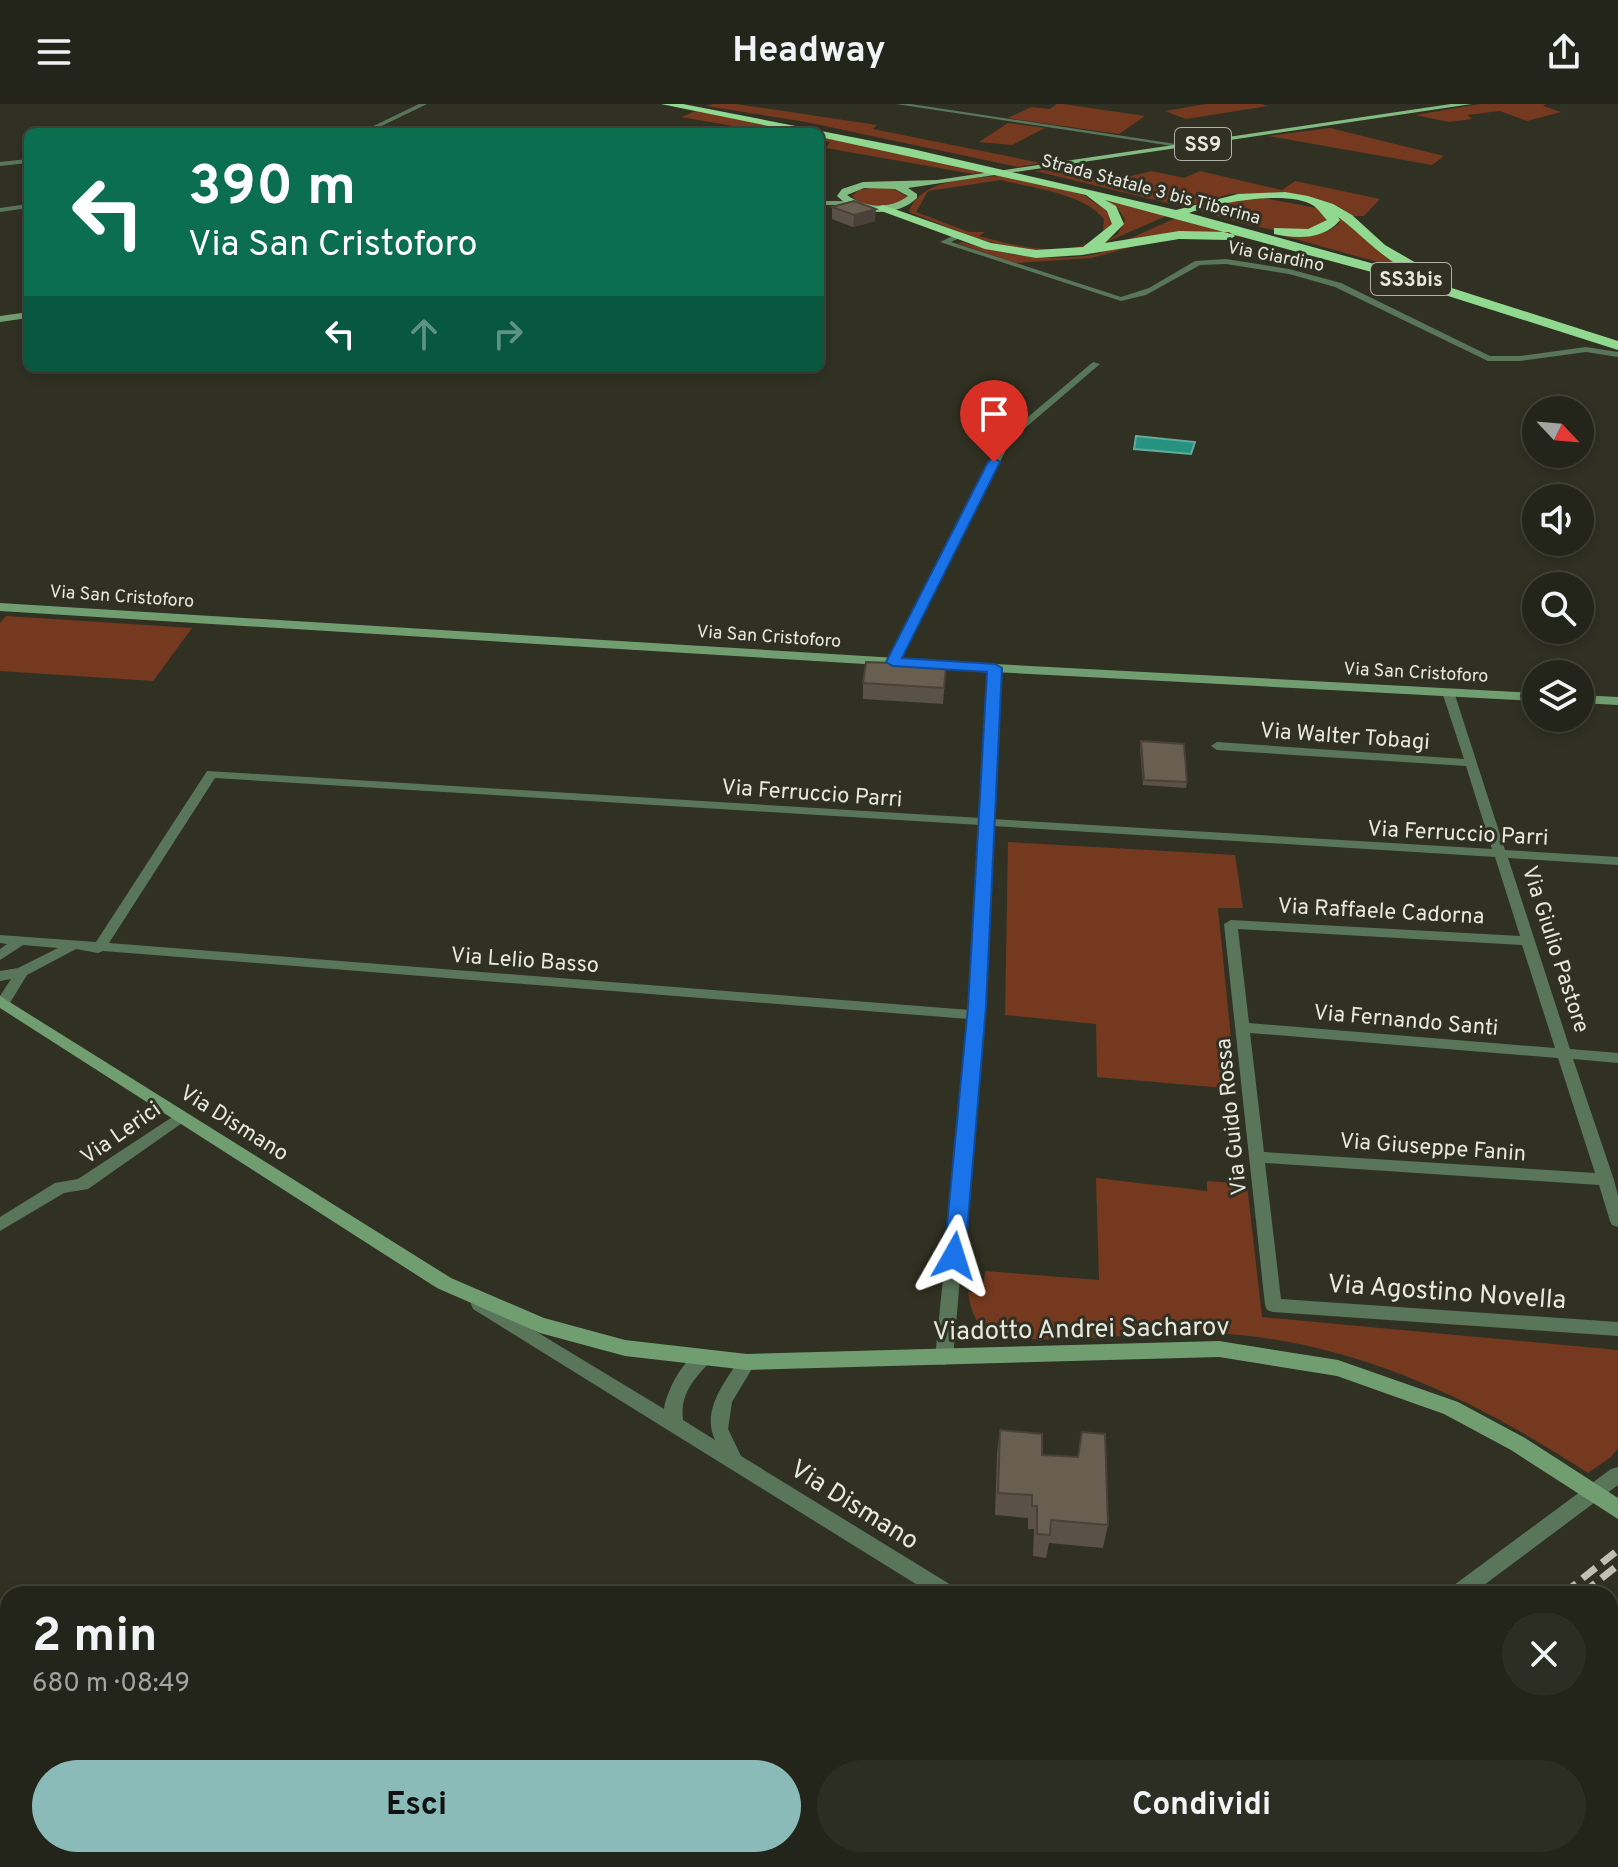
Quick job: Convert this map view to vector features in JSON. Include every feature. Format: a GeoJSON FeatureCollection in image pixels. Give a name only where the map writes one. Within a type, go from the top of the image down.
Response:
{"type":"FeatureCollection","features":[{"type":"Feature","properties":{"kind":"highway"},"geometry":{"type":"LineString","coordinates":[[666,104],[793,128]]}},
{"type":"Feature","properties":{"kind":"highway"},"geometry":{"type":"LineString","coordinates":[[684,104],[804,128]]}},
{"type":"Feature","properties":{"kind":"highway"},"geometry":{"type":"LineString","coordinates":[[824,132],[988,165],[1057,182],[1100,200],[1117,217],[1118,224],[1113,232],[1082,251]]}},
{"type":"Feature","properties":{"kind":"highway"},"geometry":{"type":"LineString","coordinates":[[824,134],[988,165]]}},
{"type":"Feature","properties":{"kind":"highway","name":"Strada Statale 3 bis Tiberina"},"geometry":{"type":"LineString","coordinates":[[1057,182],[1208,217],[1539,314],[1618,343]]}},
{"type":"Feature","properties":{"kind":"highway"},"geometry":{"type":"LineString","coordinates":[[1157,222],[1197,205],[1235,196],[1282,197],[1319,205],[1351,219],[1378,246],[1407,263],[1539,314]]}},
{"type":"Feature","properties":{"kind":"highway"},"geometry":{"type":"LineString","coordinates":[[1208,217],[1261,228],[1305,232],[1330,226],[1334,220],[1319,205]]}},
{"type":"Feature","properties":{"kind":"highway"},"geometry":{"type":"LineString","coordinates":[[879,208],[898,210],[960,236],[1025,252],[1082,251],[1150,238],[1207,235],[1261,241],[1364,265]]}},
{"type":"Feature","properties":{"kind":"highway","name":"Strada Statale 3 bis Tiberina"},"geometry":{"type":"LineString","coordinates":[[1208,217],[1618,343]]}},
{"type":"Feature","properties":{"kind":"highway"},"geometry":{"type":"LineString","coordinates":[[1082,251],[1144,228]]}},
{"type":"Feature","properties":{"kind":"main road","name":"SS9"},"geometry":{"type":"LineString","coordinates":[[897,186],[937,183],[1468,104]]}},
{"type":"Feature","properties":{"kind":"main road","name":"SS9"},"geometry":{"type":"LineString","coordinates":[[912,192],[937,183]]}},
{"type":"Feature","properties":{"kind":"main road"},"geometry":{"type":"LineString","coordinates":[[879,208],[846,200],[849,189],[897,186],[912,192],[912,200],[898,210]]}},
{"type":"Feature","properties":{"kind":"street"},"geometry":{"type":"LineString","coordinates":[[373,128],[424,104]]}},
{"type":"Feature","properties":{"kind":"street"},"geometry":{"type":"LineString","coordinates":[[899,104],[1186,146]]}},
{"type":"Feature","properties":{"kind":"street"},"geometry":{"type":"LineString","coordinates":[[0,164],[24,161]]}},
{"type":"Feature","properties":{"kind":"street"},"geometry":{"type":"LineString","coordinates":[[824,202],[846,200]]}},
{"type":"Feature","properties":{"kind":"street"},"geometry":{"type":"LineString","coordinates":[[0,210],[24,207]]}},
{"type":"Feature","properties":{"kind":"street","name":"Via Giardino"},"geometry":{"type":"LineString","coordinates":[[960,236],[944,242],[1121,299],[1141,297],[1200,262],[1228,262],[1317,278],[1338,285],[1488,358],[1512,361],[1588,349],[1618,355]]}},
{"type":"Feature","properties":{"kind":"street"},"geometry":{"type":"LineString","coordinates":[[0,319],[24,316]]}},
{"type":"Feature","properties":{"kind":"street"},"geometry":{"type":"LineString","coordinates":[[893,662],[1007,439],[1096,364]]}},
{"type":"Feature","properties":{"kind":"street","name":"Via San Cristoforo"},"geometry":{"type":"LineString","coordinates":[[0,607],[995,668],[1522,696]]}},
{"type":"Feature","properties":{"kind":"street"},"geometry":{"type":"LineString","coordinates":[[944,1358],[976,1015],[995,668]]}},
{"type":"Feature","properties":{"kind":"street","name":"Via Giulio Pastore"},"geometry":{"type":"LineString","coordinates":[[1448,692],[1618,1221]]}},
{"type":"Feature","properties":{"kind":"street"},"geometry":{"type":"LineString","coordinates":[[1594,700],[1618,701]]}},
{"type":"Feature","properties":{"kind":"street","name":"Via Walter Tobagi"},"geometry":{"type":"LineString","coordinates":[[1217,746],[1472,763]]}},
{"type":"Feature","properties":{"kind":"street","name":"Via Ferruccio Parri"},"geometry":{"type":"LineString","coordinates":[[98,949],[211,774],[1618,861]]}},
{"type":"Feature","properties":{"kind":"street","name":"Via Raffaele Cadorna"},"geometry":{"type":"LineString","coordinates":[[1231,924],[1529,941]]}},
{"type":"Feature","properties":{"kind":"street","name":"Via Guido Rossa"},"geometry":{"type":"LineString","coordinates":[[1231,924],[1273,1305]]}},
{"type":"Feature","properties":{"kind":"street","name":"Via Lelio Basso"},"geometry":{"type":"LineString","coordinates":[[0,939],[71,947],[976,1015]]}},
{"type":"Feature","properties":{"kind":"street"},"geometry":{"type":"LineString","coordinates":[[0,956],[19,941]]}},
{"type":"Feature","properties":{"kind":"street"},"geometry":{"type":"LineString","coordinates":[[0,976],[22,972],[71,947]]}},
{"type":"Feature","properties":{"kind":"street"},"geometry":{"type":"LineString","coordinates":[[2,1002],[22,972]]}},
{"type":"Feature","properties":{"kind":"street","name":"Via Dismano"},"geometry":{"type":"LineString","coordinates":[[2,1002],[444,1283],[936,1586]]}},
{"type":"Feature","properties":{"kind":"street","name":"Via Fernando Santi"},"geometry":{"type":"LineString","coordinates":[[1242,1027],[1618,1058]]}},
{"type":"Feature","properties":{"kind":"street","name":"Via Lerici"},"geometry":{"type":"LineString","coordinates":[[0,1225],[61,1187],[82,1185],[180,1117]]}},
{"type":"Feature","properties":{"kind":"street","name":"Via Giuseppe Fanin"},"geometry":{"type":"LineString","coordinates":[[1257,1157],[1606,1180]]}},
{"type":"Feature","properties":{"kind":"street","name":"Via Dismano"},"geometry":{"type":"LineString","coordinates":[[444,1283],[540,1325],[625,1348],[747,1362]]}},
{"type":"Feature","properties":{"kind":"street","name":"Via Agostino Novella"},"geometry":{"type":"LineString","coordinates":[[1273,1305],[1618,1329]]}},
{"type":"Feature","properties":{"kind":"street","name":"Viadotto Andrei Sacharov"},"geometry":{"type":"LineString","coordinates":[[747,1362],[1219,1349],[1338,1368],[1451,1408],[1518,1444],[1618,1510]]}},
{"type":"Feature","properties":{"kind":"street"},"geometry":{"type":"LineString","coordinates":[[674,1423],[671,1404],[676,1392],[682,1380],[704,1357]]}},
{"type":"Feature","properties":{"kind":"street"},"geometry":{"type":"LineString","coordinates":[[733,1459],[719,1429],[723,1401],[747,1362]]}},
{"type":"Feature","properties":{"kind":"street"},"geometry":{"type":"LineString","coordinates":[[1468,1586],[1618,1475]]}},
{"type":"Feature","properties":{"kind":"shaded area"},"geometry":{"type":"Polygon","coordinates":[[[736,104],[877,125],[873,129],[1041,163],[1018,167],[806,122],[706,106],[736,104]]]}},
{"type":"Feature","properties":{"kind":"shaded area"},"geometry":{"type":"Polygon","coordinates":[[[1057,104],[1145,116],[1119,134],[1008,118],[1031,107],[1050,109],[1057,104]]]}},
{"type":"Feature","properties":{"kind":"shaded area"},"geometry":{"type":"Polygon","coordinates":[[[1206,104],[1268,106],[1186,119],[1165,111],[1206,104]]]}},
{"type":"Feature","properties":{"kind":"shaded area"},"geometry":{"type":"Polygon","coordinates":[[[1480,104],[1546,104],[1543,106],[1561,112],[1527,121],[1500,111],[1467,115],[1472,119],[1449,122],[1415,115],[1480,104]]]}},
{"type":"Feature","properties":{"kind":"shaded area"},"geometry":{"type":"Polygon","coordinates":[[[696,111],[781,128],[746,128],[681,117],[696,111]]]}},
{"type":"Feature","properties":{"kind":"shaded area"},"geometry":{"type":"Polygon","coordinates":[[[1008,123],[1045,128],[1012,145],[979,142],[1008,123]]]}},
{"type":"Feature","properties":{"kind":"shaded area"},"geometry":{"type":"Polygon","coordinates":[[[1330,128],[1444,156],[1432,165],[1268,136],[1330,128]]]}},
{"type":"Feature","properties":{"kind":"shaded area"},"geometry":{"type":"Polygon","coordinates":[[[824,136],[990,171],[973,174],[826,148],[830,142],[824,141],[824,136]]]}},
{"type":"Feature","properties":{"kind":"shaded area"},"geometry":{"type":"Polygon","coordinates":[[[1035,171],[1084,175],[1092,179],[1118,179],[1152,171],[1184,178],[1200,171],[1282,190],[1295,181],[1380,199],[1364,216],[1351,216],[1322,202],[1261,194],[1230,194],[1184,207],[1035,171]]]}},
{"type":"Feature","properties":{"kind":"shaded area"},"geometry":{"type":"Polygon","coordinates":[[[1006,175],[1084,195],[1114,216],[1112,227],[1099,239],[1077,248],[1054,252],[1003,245],[909,212],[915,201],[925,192],[937,186],[964,179],[1006,175]],[[1001,180],[928,191],[916,212],[969,232],[985,232],[979,236],[1044,249],[1078,247],[1103,232],[1104,219],[1083,203],[1001,180]]]}},
{"type":"Feature","properties":{"kind":"shaded area"},"geometry":{"type":"Polygon","coordinates":[[[876,187],[894,189],[908,197],[879,206],[864,204],[852,196],[859,190],[876,187]]]}},
{"type":"Feature","properties":{"kind":"shaded area"},"geometry":{"type":"Polygon","coordinates":[[[1263,198],[1317,208],[1329,220],[1314,227],[1281,230],[1196,210],[1218,201],[1263,198]]]}},
{"type":"Feature","properties":{"kind":"shaded area"},"geometry":{"type":"Polygon","coordinates":[[[1105,200],[1171,214],[1104,243],[1118,234],[1125,220],[1117,207],[1105,200]]]}},
{"type":"Feature","properties":{"kind":"shaded area"},"geometry":{"type":"Polygon","coordinates":[[[1337,215],[1422,273],[1439,279],[1273,233],[1308,235],[1325,232],[1339,223],[1337,215]]]}},
{"type":"Feature","properties":{"kind":"shaded area"},"geometry":{"type":"Polygon","coordinates":[[[1180,216],[1243,237],[1223,235],[1120,243],[1180,216]]]}},
{"type":"Feature","properties":{"kind":"shaded area"},"geometry":{"type":"Polygon","coordinates":[[[957,243],[1010,254],[1058,258],[1139,245],[1091,258],[1015,263],[957,243]]]}},
{"type":"Feature","properties":{"kind":"shaded area"},"geometry":{"type":"Polygon","coordinates":[[[6,616],[192,628],[153,681],[0,671],[0,623],[6,616]]]}},
{"type":"Feature","properties":{"kind":"shaded area"},"geometry":{"type":"Polygon","coordinates":[[[1008,842],[1235,855],[1243,908],[1218,908],[1236,1089],[1097,1077],[1096,1024],[1005,1015],[1008,842]]]}},
{"type":"Feature","properties":{"kind":"shaded area"},"geometry":{"type":"Polygon","coordinates":[[[1096,1178],[1207,1191],[1207,1181],[1247,1184],[1262,1317],[1618,1350],[1618,1448],[1611,1457],[1588,1473],[1456,1398],[1363,1361],[1314,1347],[1213,1333],[1019,1338],[997,1334],[982,1327],[973,1313],[968,1292],[983,1293],[985,1271],[1099,1280],[1096,1178]]]}},
{"type":"Feature","properties":{"kind":"water"},"geometry":{"type":"Polygon","coordinates":[[[1136,436],[1195,442],[1191,454],[1134,449],[1136,436]]]}},
{"type":"Feature","properties":{"kind":"building"},"geometry":{"type":"Polygon","coordinates":[[[854,201],[876,209],[854,215],[832,207],[854,201]]]}},
{"type":"Feature","properties":{"kind":"building"},"geometry":{"type":"Polygon","coordinates":[[[866,662],[946,665],[944,688],[863,683],[866,662]]]}},
{"type":"Feature","properties":{"kind":"building"},"geometry":{"type":"Polygon","coordinates":[[[1141,741],[1184,744],[1187,782],[1144,780],[1141,741]]]}},
{"type":"Feature","properties":{"kind":"building"},"geometry":{"type":"Polygon","coordinates":[[[1000,1430],[1042,1434],[1042,1455],[1078,1457],[1082,1432],[1105,1434],[1108,1525],[1051,1520],[1050,1535],[1037,1534],[1037,1506],[1032,1506],[1032,1495],[998,1493],[1000,1430]]]}},
{"type":"Feature","properties":{"kind":"railway"},"geometry":{"type":"LineString","coordinates":[[1573,1586],[1618,1550]]}},
{"type":"Feature","properties":{"kind":"railway"},"geometry":{"type":"LineString","coordinates":[[1592,1586],[1618,1565]]}},
{"type":"Feature","properties":{"kind":"route"},"geometry":{"type":"LineString","coordinates":[[954,1256],[977,1007],[995,668],[893,662],[994,462]]}}]}
